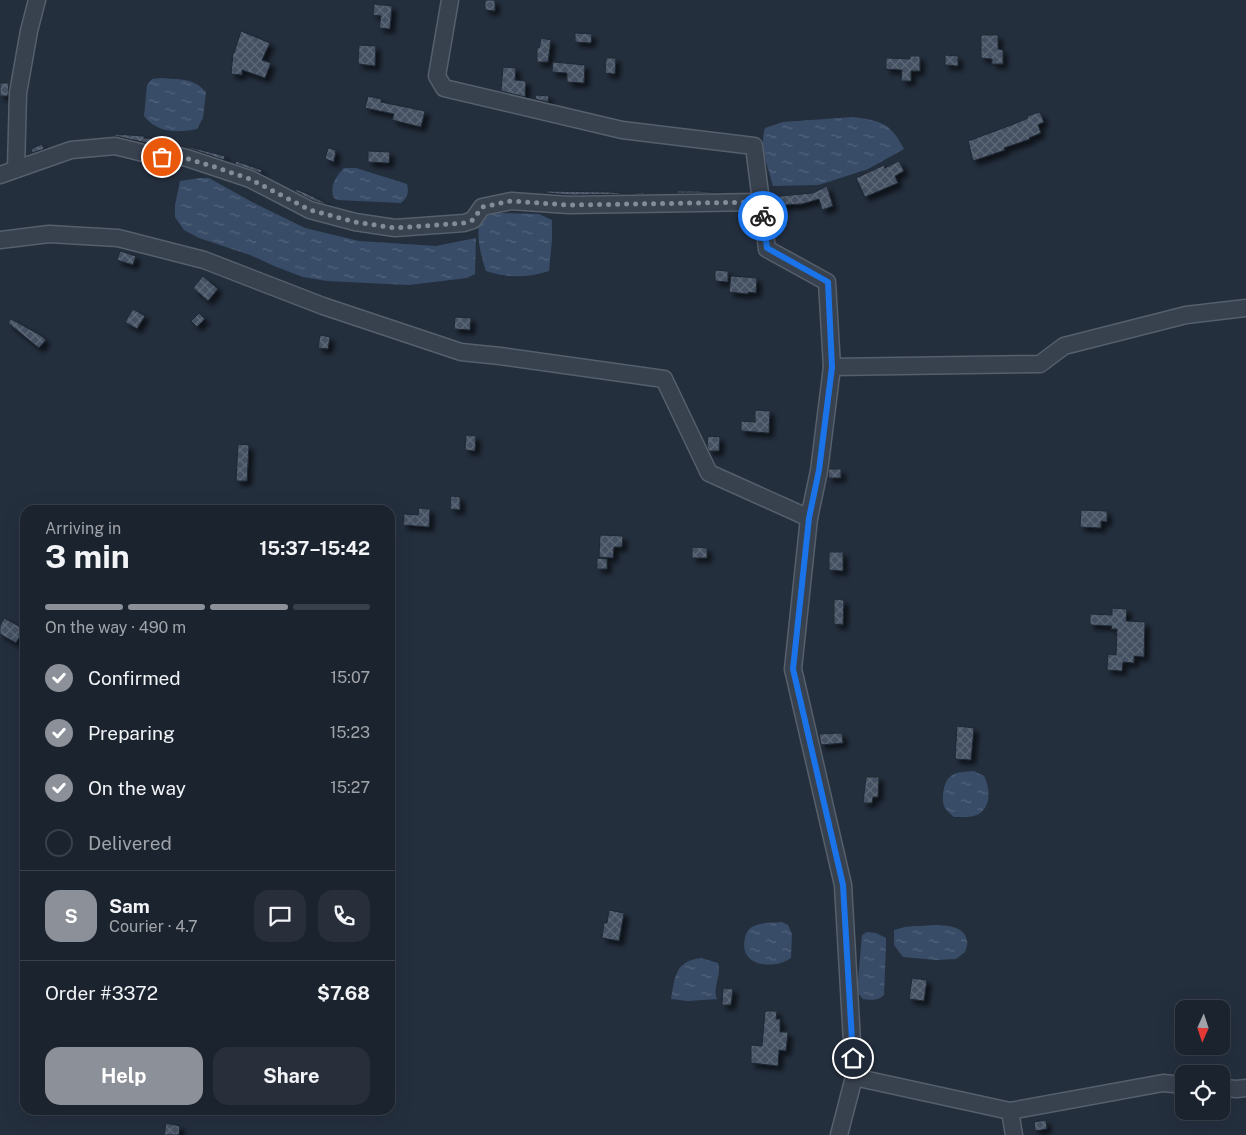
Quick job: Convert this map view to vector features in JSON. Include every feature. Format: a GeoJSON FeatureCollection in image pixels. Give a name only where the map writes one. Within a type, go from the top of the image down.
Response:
{"type":"FeatureCollection","features":[{"type":"Feature","properties":{"kind":"street"},"geometry":{"type":"LineString","coordinates":[[16,169],[18,93],[29,31],[37,0]]}},
{"type":"Feature","properties":{"kind":"street"},"geometry":{"type":"LineString","coordinates":[[450,0],[437,76],[444,88],[622,130],[754,146],[767,248],[828,282],[832,367],[819,470],[809,518],[793,669],[843,885],[854,1077],[839,1135]]}},
{"type":"Feature","properties":{"kind":"street"},"geometry":{"type":"LineString","coordinates":[[0,175],[70,150],[115,146],[156,156],[178,156],[250,179],[310,210],[355,222],[395,228],[464,223],[473,220],[482,207],[511,201],[569,205],[761,202]]}},
{"type":"Feature","properties":{"kind":"street"},"geometry":{"type":"LineString","coordinates":[[0,240],[49,234],[118,238],[204,260],[323,306],[461,352],[664,379],[709,473],[809,518]]}},
{"type":"Feature","properties":{"kind":"street"},"geometry":{"type":"LineString","coordinates":[[832,367],[1040,364],[1064,346],[1186,315],[1246,308]]}},
{"type":"Feature","properties":{"kind":"street"},"geometry":{"type":"LineString","coordinates":[[854,1077],[1010,1111],[1163,1083],[1175,1084]]}},
{"type":"Feature","properties":{"kind":"street"},"geometry":{"type":"LineString","coordinates":[[1230,1089],[1246,1088]]}},
{"type":"Feature","properties":{"kind":"street"},"geometry":{"type":"LineString","coordinates":[[1010,1111],[1014,1135]]}},
{"type":"Feature","properties":{"kind":"water"},"geometry":{"type":"Polygon","coordinates":[[[152,79],[180,79],[191,82],[206,92],[203,118],[197,129],[175,131],[161,129],[149,122],[144,116],[147,85],[152,79]]]}},
{"type":"Feature","properties":{"kind":"water"},"geometry":{"type":"Polygon","coordinates":[[[853,117],[884,124],[894,133],[904,149],[868,169],[818,185],[773,186],[763,143],[765,128],[783,122],[853,117]]]}},
{"type":"Feature","properties":{"kind":"water"},"geometry":{"type":"Polygon","coordinates":[[[344,168],[356,168],[407,184],[407,197],[401,203],[338,200],[334,198],[332,190],[336,178],[344,168]]]}},
{"type":"Feature","properties":{"kind":"water"},"geometry":{"type":"Polygon","coordinates":[[[209,178],[305,228],[359,241],[436,246],[476,238],[475,274],[467,278],[409,285],[327,281],[303,277],[250,255],[199,238],[184,230],[175,217],[175,205],[180,181],[209,178]]]}},
{"type":"Feature","properties":{"kind":"water"},"geometry":{"type":"Polygon","coordinates":[[[498,213],[539,214],[552,220],[549,271],[518,276],[486,271],[479,242],[479,224],[489,215],[498,213]]]}},
{"type":"Feature","properties":{"kind":"water"},"geometry":{"type":"Polygon","coordinates":[[[974,771],[984,776],[986,781],[989,796],[986,806],[979,814],[967,817],[954,817],[946,809],[943,801],[946,783],[955,774],[974,771]]]}},
{"type":"Feature","properties":{"kind":"water"},"geometry":{"type":"Polygon","coordinates":[[[782,922],[788,925],[792,934],[791,958],[784,962],[767,965],[752,960],[744,948],[748,930],[761,924],[782,922]]]}},
{"type":"Feature","properties":{"kind":"water"},"geometry":{"type":"Polygon","coordinates":[[[937,925],[960,930],[965,934],[967,941],[965,952],[956,959],[936,960],[903,957],[894,945],[894,930],[915,926],[937,925]]]}},
{"type":"Feature","properties":{"kind":"water"},"geometry":{"type":"Polygon","coordinates":[[[867,932],[876,933],[886,938],[884,995],[874,1000],[863,999],[857,992],[862,935],[867,932]]]}},
{"type":"Feature","properties":{"kind":"water"},"geometry":{"type":"Polygon","coordinates":[[[701,958],[718,963],[717,999],[688,1001],[671,999],[675,977],[681,966],[701,958]]]}},
{"type":"Feature","properties":{"kind":"building"},"geometry":{"type":"Polygon","coordinates":[[[485,0],[495,0],[495,11],[485,10],[485,0]]]}},
{"type":"Feature","properties":{"kind":"building"},"geometry":{"type":"Polygon","coordinates":[[[374,4],[392,6],[390,29],[379,28],[381,16],[373,15],[374,4]]]}},
{"type":"Feature","properties":{"kind":"building"},"geometry":{"type":"Polygon","coordinates":[[[241,31],[270,43],[262,60],[271,63],[265,78],[242,70],[242,75],[231,74],[233,53],[241,31]]]}},
{"type":"Feature","properties":{"kind":"building"},"geometry":{"type":"Polygon","coordinates":[[[575,33],[592,34],[591,43],[575,42],[575,33]]]}},
{"type":"Feature","properties":{"kind":"building"},"geometry":{"type":"Polygon","coordinates":[[[981,35],[998,35],[998,49],[1003,50],[1003,64],[992,64],[992,59],[981,58],[981,35]]]}},
{"type":"Feature","properties":{"kind":"building"},"geometry":{"type":"Polygon","coordinates":[[[541,38],[551,40],[548,62],[537,62],[537,48],[539,48],[541,38]]]}},
{"type":"Feature","properties":{"kind":"building"},"geometry":{"type":"Polygon","coordinates":[[[359,45],[376,46],[375,66],[358,64],[359,45]]]}},
{"type":"Feature","properties":{"kind":"building"},"geometry":{"type":"Polygon","coordinates":[[[945,55],[958,56],[958,66],[945,65],[945,55]]]}},
{"type":"Feature","properties":{"kind":"building"},"geometry":{"type":"Polygon","coordinates":[[[910,56],[920,56],[920,71],[911,71],[911,81],[901,81],[902,70],[886,69],[886,58],[910,59],[910,56]]]}},
{"type":"Feature","properties":{"kind":"building"},"geometry":{"type":"Polygon","coordinates":[[[606,58],[616,58],[615,74],[605,73],[606,58]]]}},
{"type":"Feature","properties":{"kind":"building"},"geometry":{"type":"Polygon","coordinates":[[[553,62],[585,65],[584,83],[567,82],[567,73],[552,72],[553,62]]]}},
{"type":"Feature","properties":{"kind":"building"},"geometry":{"type":"Polygon","coordinates":[[[503,67],[516,68],[515,80],[526,81],[525,97],[501,91],[503,67]]]}},
{"type":"Feature","properties":{"kind":"building"},"geometry":{"type":"Polygon","coordinates":[[[0,83],[9,83],[8,96],[0,96],[0,83]]]}},
{"type":"Feature","properties":{"kind":"building"},"geometry":{"type":"Polygon","coordinates":[[[536,95],[549,96],[548,102],[535,99],[536,95]]]}},
{"type":"Feature","properties":{"kind":"building"},"geometry":{"type":"Polygon","coordinates":[[[368,96],[381,99],[381,102],[425,111],[421,127],[392,120],[394,114],[365,108],[368,96]]]}},
{"type":"Feature","properties":{"kind":"building"},"geometry":{"type":"Polygon","coordinates":[[[1040,112],[1044,122],[1038,125],[1041,133],[1004,148],[1005,150],[973,161],[968,141],[1040,112]]]}},
{"type":"Feature","properties":{"kind":"building"},"geometry":{"type":"Polygon","coordinates":[[[115,134],[162,139],[161,146],[115,136],[115,134]]]}},
{"type":"Feature","properties":{"kind":"building"},"geometry":{"type":"Polygon","coordinates":[[[42,144],[44,149],[32,153],[31,149],[42,144]]]}},
{"type":"Feature","properties":{"kind":"building"},"geometry":{"type":"Polygon","coordinates":[[[186,147],[225,156],[224,160],[186,147]]]}},
{"type":"Feature","properties":{"kind":"building"},"geometry":{"type":"Polygon","coordinates":[[[328,148],[336,150],[334,162],[325,159],[328,148]]]}},
{"type":"Feature","properties":{"kind":"building"},"geometry":{"type":"Polygon","coordinates":[[[368,151],[390,152],[389,163],[368,162],[368,151]]]}},
{"type":"Feature","properties":{"kind":"building"},"geometry":{"type":"Polygon","coordinates":[[[236,161],[262,170],[261,173],[235,164],[236,161]]]}},
{"type":"Feature","properties":{"kind":"building"},"geometry":{"type":"Polygon","coordinates":[[[899,161],[904,171],[895,176],[898,183],[865,197],[856,178],[884,165],[885,168],[899,161]]]}},
{"type":"Feature","properties":{"kind":"building"},"geometry":{"type":"Polygon","coordinates":[[[827,186],[833,206],[822,210],[819,199],[802,204],[785,205],[785,207],[772,210],[770,197],[813,193],[827,186]]]}},
{"type":"Feature","properties":{"kind":"building"},"geometry":{"type":"Polygon","coordinates":[[[296,189],[329,205],[314,201],[295,191],[296,189]]]}},
{"type":"Feature","properties":{"kind":"building"},"geometry":{"type":"Polygon","coordinates":[[[547,191],[629,194],[644,192],[644,194],[569,195],[547,193],[547,191]]]}},
{"type":"Feature","properties":{"kind":"building"},"geometry":{"type":"Polygon","coordinates":[[[677,191],[698,191],[722,193],[677,193],[677,191]]]}},
{"type":"Feature","properties":{"kind":"building"},"geometry":{"type":"Polygon","coordinates":[[[120,251],[136,256],[133,265],[117,260],[120,251]]]}},
{"type":"Feature","properties":{"kind":"building"},"geometry":{"type":"Polygon","coordinates":[[[715,270],[728,271],[728,282],[715,281],[715,270]]]}},
{"type":"Feature","properties":{"kind":"building"},"geometry":{"type":"Polygon","coordinates":[[[203,276],[218,289],[208,301],[193,288],[203,276]]]}},
{"type":"Feature","properties":{"kind":"building"},"geometry":{"type":"Polygon","coordinates":[[[731,276],[757,278],[756,293],[729,292],[731,276]]]}},
{"type":"Feature","properties":{"kind":"building"},"geometry":{"type":"Polygon","coordinates":[[[133,309],[145,316],[137,329],[125,322],[133,309]]]}},
{"type":"Feature","properties":{"kind":"building"},"geometry":{"type":"Polygon","coordinates":[[[199,313],[205,319],[197,327],[191,321],[199,313]]]}},
{"type":"Feature","properties":{"kind":"building"},"geometry":{"type":"Polygon","coordinates":[[[455,317],[471,318],[470,330],[454,329],[455,317]]]}},
{"type":"Feature","properties":{"kind":"building"},"geometry":{"type":"Polygon","coordinates":[[[11,319],[46,340],[39,348],[8,323],[11,319]]]}},
{"type":"Feature","properties":{"kind":"building"},"geometry":{"type":"Polygon","coordinates":[[[320,335],[330,337],[328,349],[318,348],[320,335]]]}},
{"type":"Feature","properties":{"kind":"building"},"geometry":{"type":"Polygon","coordinates":[[[755,410],[770,411],[769,433],[741,431],[741,421],[755,422],[755,410]]]}},
{"type":"Feature","properties":{"kind":"building"},"geometry":{"type":"Polygon","coordinates":[[[466,435],[476,436],[475,451],[465,450],[466,435]]]}},
{"type":"Feature","properties":{"kind":"building"},"geometry":{"type":"Polygon","coordinates":[[[708,436],[720,437],[719,451],[709,451],[707,446],[708,436]]]}},
{"type":"Feature","properties":{"kind":"building"},"geometry":{"type":"Polygon","coordinates":[[[238,444],[249,445],[247,481],[236,481],[238,444]]]}},
{"type":"Feature","properties":{"kind":"building"},"geometry":{"type":"Polygon","coordinates":[[[829,469],[841,469],[841,478],[828,478],[829,469]]]}},
{"type":"Feature","properties":{"kind":"building"},"geometry":{"type":"Polygon","coordinates":[[[451,496],[460,497],[460,510],[450,509],[451,496]]]}},
{"type":"Feature","properties":{"kind":"building"},"geometry":{"type":"Polygon","coordinates":[[[419,508],[430,509],[429,527],[403,525],[404,514],[418,515],[419,508]]]}},
{"type":"Feature","properties":{"kind":"building"},"geometry":{"type":"Polygon","coordinates":[[[1081,510],[1107,511],[1107,522],[1101,521],[1101,528],[1080,527],[1081,510]]]}},
{"type":"Feature","properties":{"kind":"building"},"geometry":{"type":"Polygon","coordinates":[[[600,535],[623,536],[622,547],[614,547],[613,558],[599,557],[600,535]]]}},
{"type":"Feature","properties":{"kind":"building"},"geometry":{"type":"Polygon","coordinates":[[[692,547],[707,548],[707,558],[692,558],[692,547]]]}},
{"type":"Feature","properties":{"kind":"building"},"geometry":{"type":"Polygon","coordinates":[[[829,552],[843,552],[843,571],[829,570],[829,552]]]}},
{"type":"Feature","properties":{"kind":"building"},"geometry":{"type":"Polygon","coordinates":[[[597,558],[607,559],[607,569],[597,569],[597,558]]]}},
{"type":"Feature","properties":{"kind":"building"},"geometry":{"type":"Polygon","coordinates":[[[834,599],[844,600],[843,625],[834,624],[834,599]]]}},
{"type":"Feature","properties":{"kind":"building"},"geometry":{"type":"Polygon","coordinates":[[[1112,608],[1127,609],[1126,621],[1145,622],[1144,657],[1134,656],[1134,663],[1123,662],[1122,671],[1107,670],[1108,654],[1116,655],[1117,629],[1111,629],[1112,626],[1090,625],[1090,614],[1112,615],[1112,608]]]}},
{"type":"Feature","properties":{"kind":"building"},"geometry":{"type":"Polygon","coordinates":[[[4,618],[20,627],[20,636],[16,643],[0,634],[0,626],[4,618]]]}},
{"type":"Feature","properties":{"kind":"building"},"geometry":{"type":"Polygon","coordinates":[[[957,726],[974,728],[971,760],[955,759],[957,726]]]}},
{"type":"Feature","properties":{"kind":"building"},"geometry":{"type":"Polygon","coordinates":[[[842,733],[843,743],[821,745],[819,734],[842,733]]]}},
{"type":"Feature","properties":{"kind":"building"},"geometry":{"type":"Polygon","coordinates":[[[866,777],[879,777],[878,797],[873,797],[872,803],[863,803],[866,777]]]}},
{"type":"Feature","properties":{"kind":"building"},"geometry":{"type":"Polygon","coordinates":[[[609,910],[624,913],[619,941],[602,938],[604,923],[607,923],[609,910]]]}},
{"type":"Feature","properties":{"kind":"building"},"geometry":{"type":"Polygon","coordinates":[[[912,978],[927,980],[924,1001],[909,999],[912,978]]]}},
{"type":"Feature","properties":{"kind":"building"},"geometry":{"type":"Polygon","coordinates":[[[723,988],[733,989],[731,1005],[722,1005],[723,988]]]}},
{"type":"Feature","properties":{"kind":"building"},"geometry":{"type":"Polygon","coordinates":[[[765,1011],[777,1011],[776,1019],[780,1019],[780,1032],[788,1032],[786,1051],[779,1050],[778,1066],[751,1063],[751,1045],[762,1046],[765,1011]]]}},
{"type":"Feature","properties":{"kind":"building"},"geometry":{"type":"Polygon","coordinates":[[[1046,1120],[1047,1129],[1035,1131],[1034,1122],[1046,1120]]]}},
{"type":"Feature","properties":{"kind":"building"},"geometry":{"type":"Polygon","coordinates":[[[166,1123],[180,1126],[179,1135],[164,1135],[166,1123]]]}},
{"type":"Feature","properties":{"kind":"way so far"},"geometry":{"type":"LineString","coordinates":[[162,157],[178,156],[187,158],[250,179],[310,210],[355,222],[395,228],[464,223],[473,220],[482,207],[511,201],[569,205],[761,202],[763,216]]}},
{"type":"Feature","properties":{"kind":"route"},"geometry":{"type":"LineString","coordinates":[[763,216],[767,248],[828,282],[832,367],[819,470],[809,518],[793,669],[843,885],[853,1058]]}}]}
